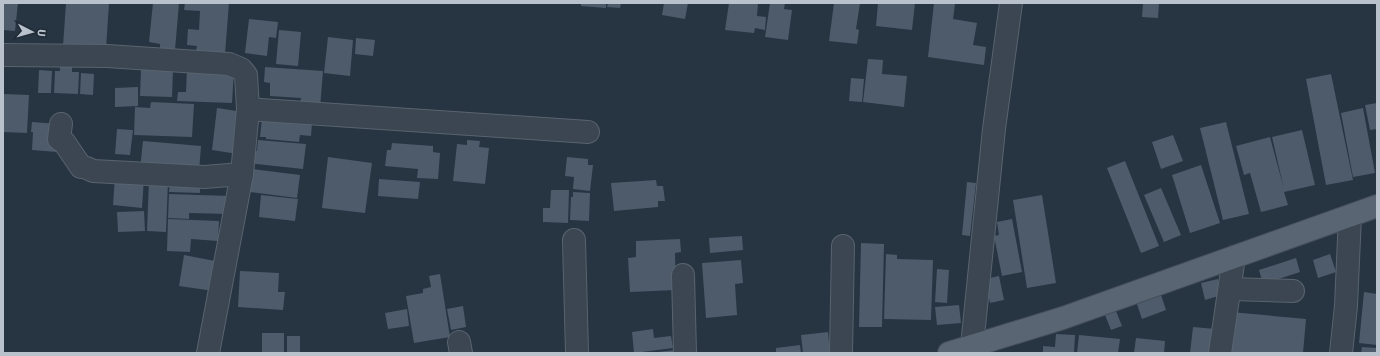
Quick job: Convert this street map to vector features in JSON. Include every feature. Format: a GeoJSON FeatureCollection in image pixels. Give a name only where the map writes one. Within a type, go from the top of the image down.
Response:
{"type":"FeatureCollection","features":[{"type":"Feature","properties":{"kind":"main road"},"geometry":{"type":"LineString","coordinates":[[950,353],[1063,318],[1377,206]]}},
{"type":"Feature","properties":{"kind":"street"},"geometry":{"type":"LineString","coordinates":[[972,346],[994,129],[1011,3]]}},
{"type":"Feature","properties":{"kind":"street"},"geometry":{"type":"LineString","coordinates":[[3,55],[107,56],[229,64],[241,69],[246,75],[248,109],[242,174],[208,353]]}},
{"type":"Feature","properties":{"kind":"street"},"geometry":{"type":"LineString","coordinates":[[248,109],[588,132]]}},
{"type":"Feature","properties":{"kind":"street"},"geometry":{"type":"LineString","coordinates":[[61,124],[59,139],[64,142],[81,167],[87,168],[94,172],[204,177],[242,174]]}},
{"type":"Feature","properties":{"kind":"street"},"geometry":{"type":"LineString","coordinates":[[1341,353],[1346,306],[1350,216]]}},
{"type":"Feature","properties":{"kind":"street"},"geometry":{"type":"LineString","coordinates":[[574,240],[577,353]]}},
{"type":"Feature","properties":{"kind":"street"},"geometry":{"type":"LineString","coordinates":[[840,353],[843,246]]}},
{"type":"Feature","properties":{"kind":"street"},"geometry":{"type":"LineString","coordinates":[[1220,353],[1234,257]]}},
{"type":"Feature","properties":{"kind":"street"},"geometry":{"type":"LineString","coordinates":[[682,275],[685,353]]}},
{"type":"Feature","properties":{"kind":"street"},"geometry":{"type":"LineString","coordinates":[[1230,289],[1293,291]]}},
{"type":"Feature","properties":{"kind":"building"},"geometry":{"type":"Polygon","coordinates":[[[3,3],[18,3],[15,31],[3,30],[3,3]]]}},
{"type":"Feature","properties":{"kind":"building"},"geometry":{"type":"Polygon","coordinates":[[[66,3],[109,3],[106,49],[63,46],[66,3]]]}},
{"type":"Feature","properties":{"kind":"building"},"geometry":{"type":"Polygon","coordinates":[[[153,3],[179,3],[175,50],[160,49],[160,44],[149,42],[153,3]]]}},
{"type":"Feature","properties":{"kind":"building"},"geometry":{"type":"Polygon","coordinates":[[[185,3],[229,3],[225,54],[196,51],[197,46],[187,45],[188,29],[199,30],[200,11],[184,10],[185,3]]]}},
{"type":"Feature","properties":{"kind":"building"},"geometry":{"type":"Polygon","coordinates":[[[581,3],[606,3],[606,8],[581,6],[581,3]]]}},
{"type":"Feature","properties":{"kind":"building"},"geometry":{"type":"Polygon","coordinates":[[[608,3],[621,3],[620,8],[607,7],[608,3]]]}},
{"type":"Feature","properties":{"kind":"building"},"geometry":{"type":"Polygon","coordinates":[[[664,3],[688,3],[685,19],[662,15],[664,3]]]}},
{"type":"Feature","properties":{"kind":"building"},"geometry":{"type":"Polygon","coordinates":[[[729,3],[758,3],[757,16],[766,17],[765,30],[755,28],[754,33],[725,30],[729,3]]]}},
{"type":"Feature","properties":{"kind":"building"},"geometry":{"type":"Polygon","coordinates":[[[770,3],[785,3],[784,9],[792,10],[788,40],[765,37],[770,3]]]}},
{"type":"Feature","properties":{"kind":"building"},"geometry":{"type":"Polygon","coordinates":[[[834,3],[860,3],[856,29],[859,30],[857,44],[829,41],[834,3]]]}},
{"type":"Feature","properties":{"kind":"building"},"geometry":{"type":"Polygon","coordinates":[[[878,3],[915,3],[912,30],[876,26],[878,3]]]}},
{"type":"Feature","properties":{"kind":"building"},"geometry":{"type":"Polygon","coordinates":[[[934,3],[955,4],[953,19],[977,23],[973,45],[986,47],[984,65],[928,57],[934,3]]]}},
{"type":"Feature","properties":{"kind":"building"},"geometry":{"type":"Polygon","coordinates":[[[1143,3],[1159,3],[1158,18],[1142,17],[1143,3]]]}},
{"type":"Feature","properties":{"kind":"building"},"geometry":{"type":"Polygon","coordinates":[[[249,19],[278,22],[276,38],[269,37],[267,56],[245,53],[249,19]]]}},
{"type":"Feature","properties":{"kind":"building"},"geometry":{"type":"Polygon","coordinates":[[[279,30],[301,32],[298,66],[276,64],[279,30]]]}},
{"type":"Feature","properties":{"kind":"building"},"geometry":{"type":"Polygon","coordinates":[[[328,37],[353,40],[350,76],[324,73],[328,37]]]}},
{"type":"Feature","properties":{"kind":"building"},"geometry":{"type":"Polygon","coordinates":[[[356,38],[375,40],[373,56],[355,54],[356,38]]]}},
{"type":"Feature","properties":{"kind":"building"},"geometry":{"type":"Polygon","coordinates":[[[868,59],[883,60],[882,74],[907,76],[904,107],[863,102],[868,59]]]}},
{"type":"Feature","properties":{"kind":"building"},"geometry":{"type":"Polygon","coordinates":[[[60,62],[72,63],[72,72],[79,72],[78,94],[54,93],[55,71],[60,71],[60,62]]]}},
{"type":"Feature","properties":{"kind":"building"},"geometry":{"type":"Polygon","coordinates":[[[265,67],[323,71],[320,108],[300,106],[301,98],[270,96],[270,83],[264,82],[265,67]]]}},
{"type":"Feature","properties":{"kind":"building"},"geometry":{"type":"Polygon","coordinates":[[[187,68],[234,70],[232,103],[177,101],[178,92],[186,92],[187,68]]]}},
{"type":"Feature","properties":{"kind":"building"},"geometry":{"type":"Polygon","coordinates":[[[141,69],[173,69],[172,97],[140,96],[141,69]]]}},
{"type":"Feature","properties":{"kind":"building"},"geometry":{"type":"Polygon","coordinates":[[[39,70],[52,71],[51,93],[38,93],[39,70]]]}},
{"type":"Feature","properties":{"kind":"building"},"geometry":{"type":"Polygon","coordinates":[[[81,73],[94,74],[93,95],[80,94],[81,73]]]}},
{"type":"Feature","properties":{"kind":"building"},"geometry":{"type":"Polygon","coordinates":[[[1331,74],[1353,180],[1326,185],[1306,79],[1331,74]]]}},
{"type":"Feature","properties":{"kind":"building"},"geometry":{"type":"Polygon","coordinates":[[[851,78],[864,79],[862,102],[849,101],[851,78]]]}},
{"type":"Feature","properties":{"kind":"building"},"geometry":{"type":"Polygon","coordinates":[[[138,87],[138,106],[115,107],[115,88],[138,87]]]}},
{"type":"Feature","properties":{"kind":"building"},"geometry":{"type":"Polygon","coordinates":[[[3,94],[29,95],[27,133],[3,132],[3,94]]]}},
{"type":"Feature","properties":{"kind":"building"},"geometry":{"type":"Polygon","coordinates":[[[151,102],[194,104],[192,137],[134,135],[135,107],[150,108],[151,102]]]}},
{"type":"Feature","properties":{"kind":"building"},"geometry":{"type":"Polygon","coordinates":[[[1377,103],[1377,129],[1370,130],[1365,105],[1377,103]]]}},
{"type":"Feature","properties":{"kind":"building"},"geometry":{"type":"Polygon","coordinates":[[[217,108],[243,112],[238,154],[212,150],[217,108]]]}},
{"type":"Feature","properties":{"kind":"building"},"geometry":{"type":"Polygon","coordinates":[[[1363,108],[1375,173],[1353,177],[1341,113],[1363,108]]]}},
{"type":"Feature","properties":{"kind":"building"},"geometry":{"type":"Polygon","coordinates":[[[262,118],[312,123],[311,136],[300,135],[299,142],[266,139],[266,137],[260,137],[262,118]]]}},
{"type":"Feature","properties":{"kind":"building"},"geometry":{"type":"Polygon","coordinates":[[[32,122],[59,124],[57,152],[32,150],[32,122]]]}},
{"type":"Feature","properties":{"kind":"building"},"geometry":{"type":"Polygon","coordinates":[[[1226,122],[1249,214],[1223,220],[1200,128],[1226,122]]]}},
{"type":"Feature","properties":{"kind":"building"},"geometry":{"type":"Polygon","coordinates":[[[117,129],[133,130],[130,155],[115,154],[117,129]]]}},
{"type":"Feature","properties":{"kind":"building"},"geometry":{"type":"Polygon","coordinates":[[[1302,130],[1315,185],[1284,192],[1288,205],[1261,212],[1250,173],[1244,175],[1236,146],[1270,137],[1284,189],[1272,137],[1302,130]]]}},
{"type":"Feature","properties":{"kind":"building"},"geometry":{"type":"Polygon","coordinates":[[[1173,135],[1183,161],[1161,169],[1152,142],[1173,135]]]}},
{"type":"Feature","properties":{"kind":"building"},"geometry":{"type":"Polygon","coordinates":[[[258,140],[306,144],[303,169],[248,163],[249,150],[257,151],[258,140]]]}},
{"type":"Feature","properties":{"kind":"building"},"geometry":{"type":"Polygon","coordinates":[[[467,140],[480,141],[479,147],[489,148],[485,184],[453,181],[457,144],[467,145],[467,140]]]}},
{"type":"Feature","properties":{"kind":"building"},"geometry":{"type":"Polygon","coordinates":[[[143,141],[201,146],[199,172],[140,170],[143,141]]]}},
{"type":"Feature","properties":{"kind":"building"},"geometry":{"type":"Polygon","coordinates":[[[392,143],[433,146],[433,152],[440,153],[438,179],[417,178],[418,169],[385,166],[387,150],[391,150],[392,143]]]}},
{"type":"Feature","properties":{"kind":"building"},"geometry":{"type":"Polygon","coordinates":[[[328,157],[372,163],[365,213],[322,208],[328,157]]]}},
{"type":"Feature","properties":{"kind":"building"},"geometry":{"type":"Polygon","coordinates":[[[567,157],[588,159],[588,165],[593,165],[590,191],[573,189],[574,177],[565,176],[567,157]]]}},
{"type":"Feature","properties":{"kind":"building"},"geometry":{"type":"Polygon","coordinates":[[[1125,161],[1159,246],[1141,253],[1107,168],[1125,161]]]}},
{"type":"Feature","properties":{"kind":"building"},"geometry":{"type":"Polygon","coordinates":[[[1201,165],[1220,223],[1190,233],[1172,175],[1201,165]]]}},
{"type":"Feature","properties":{"kind":"building"},"geometry":{"type":"Polygon","coordinates":[[[253,169],[300,175],[297,198],[250,192],[253,169]]]}},
{"type":"Feature","properties":{"kind":"building"},"geometry":{"type":"Polygon","coordinates":[[[115,176],[144,178],[142,208],[113,205],[115,176]]]}},
{"type":"Feature","properties":{"kind":"building"},"geometry":{"type":"Polygon","coordinates":[[[170,179],[200,180],[200,193],[169,192],[170,179]]]}},
{"type":"Feature","properties":{"kind":"building"},"geometry":{"type":"Polygon","coordinates":[[[379,179],[420,182],[418,199],[378,196],[379,179]]]}},
{"type":"Feature","properties":{"kind":"building"},"geometry":{"type":"Polygon","coordinates":[[[149,180],[168,181],[166,232],[147,231],[149,180]]]}},
{"type":"Feature","properties":{"kind":"building"},"geometry":{"type":"Polygon","coordinates":[[[656,180],[657,186],[663,186],[665,201],[658,201],[658,207],[614,211],[611,183],[656,180]]]}},
{"type":"Feature","properties":{"kind":"building"},"geometry":{"type":"Polygon","coordinates":[[[967,182],[976,183],[970,236],[962,235],[967,182]]]}},
{"type":"Feature","properties":{"kind":"building"},"geometry":{"type":"Polygon","coordinates":[[[1161,188],[1181,235],[1164,242],[1144,195],[1161,188]]]}},
{"type":"Feature","properties":{"kind":"building"},"geometry":{"type":"Polygon","coordinates":[[[551,190],[569,190],[568,223],[543,222],[543,208],[550,208],[551,190]]]}},
{"type":"Feature","properties":{"kind":"building"},"geometry":{"type":"Polygon","coordinates":[[[573,192],[590,193],[589,221],[570,220],[571,197],[573,197],[573,192]]]}},
{"type":"Feature","properties":{"kind":"building"},"geometry":{"type":"Polygon","coordinates":[[[169,194],[230,196],[229,214],[189,213],[189,219],[168,218],[169,194]]]}},
{"type":"Feature","properties":{"kind":"building"},"geometry":{"type":"Polygon","coordinates":[[[261,195],[298,199],[295,221],[259,217],[261,195]]]}},
{"type":"Feature","properties":{"kind":"building"},"geometry":{"type":"Polygon","coordinates":[[[1042,195],[1056,283],[1027,288],[1013,200],[1042,195]]]}},
{"type":"Feature","properties":{"kind":"building"},"geometry":{"type":"Polygon","coordinates":[[[144,211],[145,231],[118,232],[117,212],[144,211]]]}},
{"type":"Feature","properties":{"kind":"building"},"geometry":{"type":"Polygon","coordinates":[[[168,219],[219,221],[218,241],[191,239],[190,252],[167,251],[168,219]]]}},
{"type":"Feature","properties":{"kind":"building"},"geometry":{"type":"Polygon","coordinates":[[[1012,219],[1022,272],[1002,276],[994,236],[999,235],[997,222],[1012,219]]]}},
{"type":"Feature","properties":{"kind":"building"},"geometry":{"type":"Polygon","coordinates":[[[742,236],[743,250],[710,253],[709,238],[742,236]]]}},
{"type":"Feature","properties":{"kind":"building"},"geometry":{"type":"Polygon","coordinates":[[[680,239],[681,252],[675,253],[676,290],[630,292],[628,258],[636,257],[636,241],[680,239]]]}},
{"type":"Feature","properties":{"kind":"building"},"geometry":{"type":"Polygon","coordinates":[[[861,243],[884,244],[882,327],[859,327],[861,243]]]}},
{"type":"Feature","properties":{"kind":"building"},"geometry":{"type":"Polygon","coordinates":[[[886,254],[897,255],[897,259],[933,260],[931,320],[884,319],[886,254]]]}},
{"type":"Feature","properties":{"kind":"building"},"geometry":{"type":"Polygon","coordinates":[[[1330,254],[1336,272],[1318,278],[1313,260],[1330,254]]]}},
{"type":"Feature","properties":{"kind":"building"},"geometry":{"type":"Polygon","coordinates":[[[184,255],[215,261],[214,291],[179,286],[184,255]]]}},
{"type":"Feature","properties":{"kind":"building"},"geometry":{"type":"Polygon","coordinates":[[[1296,258],[1300,272],[1263,284],[1259,270],[1296,258]]]}},
{"type":"Feature","properties":{"kind":"building"},"geometry":{"type":"Polygon","coordinates":[[[741,260],[743,283],[735,284],[737,315],[706,318],[702,263],[741,260]]]}},
{"type":"Feature","properties":{"kind":"building"},"geometry":{"type":"Polygon","coordinates":[[[937,269],[949,270],[947,303],[935,302],[937,269]]]}},
{"type":"Feature","properties":{"kind":"building"},"geometry":{"type":"Polygon","coordinates":[[[240,271],[279,273],[278,292],[285,292],[283,310],[238,307],[240,271]]]}},
{"type":"Feature","properties":{"kind":"building"},"geometry":{"type":"Polygon","coordinates":[[[440,274],[450,337],[414,343],[406,296],[423,293],[423,289],[431,287],[429,276],[440,274]]]}},
{"type":"Feature","properties":{"kind":"building"},"geometry":{"type":"Polygon","coordinates":[[[999,276],[1004,300],[990,303],[985,279],[999,276]]]}},
{"type":"Feature","properties":{"kind":"building"},"geometry":{"type":"Polygon","coordinates":[[[1218,279],[1222,295],[1205,300],[1201,283],[1218,279]]]}},
{"type":"Feature","properties":{"kind":"building"},"geometry":{"type":"Polygon","coordinates":[[[1364,292],[1377,294],[1377,345],[1359,343],[1364,292]]]}},
{"type":"Feature","properties":{"kind":"building"},"geometry":{"type":"Polygon","coordinates":[[[1161,295],[1166,310],[1142,319],[1137,304],[1161,295]]]}},
{"type":"Feature","properties":{"kind":"building"},"geometry":{"type":"Polygon","coordinates":[[[959,305],[961,323],[937,325],[935,307],[959,305]]]}},
{"type":"Feature","properties":{"kind":"building"},"geometry":{"type":"Polygon","coordinates":[[[463,306],[466,327],[451,330],[447,309],[463,306]]]}},
{"type":"Feature","properties":{"kind":"building"},"geometry":{"type":"Polygon","coordinates":[[[407,309],[409,326],[388,329],[385,313],[407,309]]]}},
{"type":"Feature","properties":{"kind":"building"},"geometry":{"type":"Polygon","coordinates":[[[1116,311],[1122,326],[1111,330],[1105,315],[1116,311]]]}},
{"type":"Feature","properties":{"kind":"building"},"geometry":{"type":"Polygon","coordinates":[[[1231,312],[1306,319],[1303,353],[1227,353],[1231,312]]]}},
{"type":"Feature","properties":{"kind":"building"},"geometry":{"type":"Polygon","coordinates":[[[1193,327],[1216,329],[1214,353],[1190,353],[1193,327]]]}},
{"type":"Feature","properties":{"kind":"building"},"geometry":{"type":"Polygon","coordinates":[[[653,329],[654,338],[671,336],[673,348],[634,353],[632,332],[653,329]]]}},
{"type":"Feature","properties":{"kind":"building"},"geometry":{"type":"Polygon","coordinates":[[[828,332],[830,353],[803,353],[801,335],[828,332]]]}},
{"type":"Feature","properties":{"kind":"building"},"geometry":{"type":"Polygon","coordinates":[[[262,333],[284,333],[284,353],[262,353],[262,333]]]}},
{"type":"Feature","properties":{"kind":"building"},"geometry":{"type":"Polygon","coordinates":[[[1056,334],[1075,335],[1074,353],[1043,353],[1043,346],[1055,347],[1056,334]]]}},
{"type":"Feature","properties":{"kind":"building"},"geometry":{"type":"Polygon","coordinates":[[[1079,335],[1120,339],[1118,353],[1077,353],[1079,335]]]}},
{"type":"Feature","properties":{"kind":"building"},"geometry":{"type":"Polygon","coordinates":[[[287,336],[300,336],[300,353],[287,353],[287,336]]]}},
{"type":"Feature","properties":{"kind":"building"},"geometry":{"type":"Polygon","coordinates":[[[1136,338],[1165,341],[1164,353],[1134,353],[1136,338]]]}},
{"type":"Feature","properties":{"kind":"building"},"geometry":{"type":"Polygon","coordinates":[[[800,345],[801,353],[776,353],[776,348],[800,345]]]}},
{"type":"Feature","properties":{"kind":"building"},"geometry":{"type":"Polygon","coordinates":[[[1362,347],[1377,348],[1377,353],[1361,353],[1362,347]]]}},
{"type":"Feature","properties":{"kind":"building"},"geometry":{"type":"Polygon","coordinates":[[[676,350],[676,353],[658,353],[658,352],[676,350]]]}}]}
